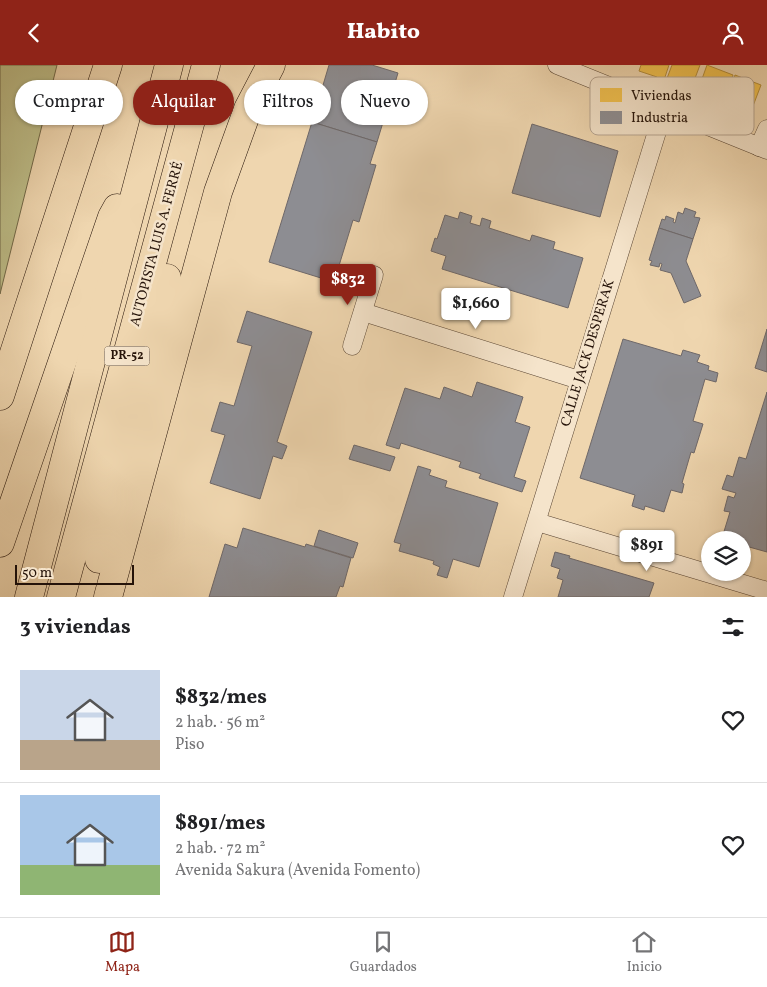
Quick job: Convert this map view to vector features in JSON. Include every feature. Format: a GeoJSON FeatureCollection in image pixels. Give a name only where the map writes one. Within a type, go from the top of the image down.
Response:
{"type":"FeatureCollection","features":[{"type":"Feature","properties":{"kind":"highway"},"geometry":{"type":"LineString","coordinates":[[0,396],[108,65]]}},
{"type":"Feature","properties":{"kind":"highway","name":"PR-52"},"geometry":{"type":"LineString","coordinates":[[30,597],[170,65]]}},
{"type":"Feature","properties":{"kind":"highway","name":"AUTOPISTA LUIS A. FERRÉ"},"geometry":{"type":"LineString","coordinates":[[202,80],[206,65]]}},
{"type":"Feature","properties":{"kind":"highway"},"geometry":{"type":"LineString","coordinates":[[108,597],[218,192],[248,109],[271,65]]}},
{"type":"Feature","properties":{"kind":"highway","name":"AUTOPISTA LUIS A. FERRÉ"},"geometry":{"type":"LineString","coordinates":[[61,597],[190,125]]}},
{"type":"Feature","properties":{"kind":"highway"},"geometry":{"type":"LineString","coordinates":[[90,597],[186,199],[192,125]]}},
{"type":"Feature","properties":{"kind":"highway"},"geometry":{"type":"LineString","coordinates":[[0,543],[112,217],[143,164]]}},
{"type":"Feature","properties":{"kind":"street"},"geometry":{"type":"LineString","coordinates":[[557,65],[590,79]]}},
{"type":"Feature","properties":{"kind":"street"},"geometry":{"type":"LineString","coordinates":[[728,135],[763,149],[767,129]]}},
{"type":"Feature","properties":{"kind":"street","name":"CALLE JACK DESPERAK"},"geometry":{"type":"LineString","coordinates":[[514,597],[579,380],[656,135]]}},
{"type":"Feature","properties":{"kind":"street"},"geometry":{"type":"LineString","coordinates":[[352,346],[374,275]]}},
{"type":"Feature","properties":{"kind":"street"},"geometry":{"type":"LineString","coordinates":[[363,312],[579,380]]}},
{"type":"Feature","properties":{"kind":"street"},"geometry":{"type":"LineString","coordinates":[[537,522],[767,591]]}},
{"type":"Feature","properties":{"kind":"green space"},"geometry":{"type":"Polygon","coordinates":[[[0,65],[57,65],[53,80],[15,80],[15,125],[42,125],[0,294],[0,65]]]}},
{"type":"Feature","properties":{"kind":"building: Viviendas"},"geometry":{"type":"Polygon","coordinates":[[[641,65],[669,65],[665,77],[657,77],[639,71],[641,65]]]}},
{"type":"Feature","properties":{"kind":"building: Viviendas"},"geometry":{"type":"Polygon","coordinates":[[[672,65],[700,65],[695,77],[668,77],[672,65]]]}},
{"type":"Feature","properties":{"kind":"building: Viviendas"},"geometry":{"type":"Polygon","coordinates":[[[707,65],[733,75],[732,77],[703,77],[707,65]]]}},
{"type":"Feature","properties":{"kind":"building: Viviendas"},"geometry":{"type":"Polygon","coordinates":[[[754,82],[761,85],[754,103],[754,82]]]}},
{"type":"Feature","properties":{"kind":"building: Industria"},"geometry":{"type":"Polygon","coordinates":[[[329,65],[372,65],[398,73],[396,80],[341,80],[341,125],[382,125],[377,142],[322,125],[331,125],[331,80],[325,80],[329,65]]]}},
{"type":"Feature","properties":{"kind":"building: Industria"},"geometry":{"type":"Polygon","coordinates":[[[532,124],[618,151],[600,217],[512,193],[532,124]]]}},
{"type":"Feature","properties":{"kind":"building: Industria"},"geometry":{"type":"Polygon","coordinates":[[[311,125],[322,125],[377,142],[370,164],[376,165],[359,222],[353,220],[334,282],[269,262],[311,125]]]}},
{"type":"Feature","properties":{"kind":"building: Industria"},"geometry":{"type":"Polygon","coordinates":[[[685,208],[696,212],[694,217],[700,218],[693,239],[659,228],[662,219],[665,220],[666,216],[674,219],[673,222],[675,223],[678,212],[683,214],[685,208]]]}},
{"type":"Feature","properties":{"kind":"building: Industria"},"geometry":{"type":"Polygon","coordinates":[[[460,212],[472,216],[470,223],[480,226],[482,218],[491,221],[489,228],[530,241],[532,235],[555,242],[553,249],[583,258],[568,308],[442,269],[446,256],[431,251],[435,238],[437,239],[445,215],[458,219],[460,212]]]}},
{"type":"Feature","properties":{"kind":"building: Industria"},"geometry":{"type":"Polygon","coordinates":[[[659,228],[693,239],[686,261],[701,296],[684,303],[671,273],[660,270],[662,264],[660,263],[659,267],[650,265],[652,261],[649,260],[659,228]]]}},
{"type":"Feature","properties":{"kind":"building: Industria"},"geometry":{"type":"Polygon","coordinates":[[[247,311],[312,332],[277,442],[287,446],[282,459],[273,456],[260,499],[210,483],[225,435],[211,431],[220,402],[234,406],[252,346],[237,342],[247,311]]]}},
{"type":"Feature","properties":{"kind":"building: Industria"},"geometry":{"type":"Polygon","coordinates":[[[767,329],[767,372],[755,368],[767,329]]]}},
{"type":"Feature","properties":{"kind":"building: Industria"},"geometry":{"type":"Polygon","coordinates":[[[623,339],[681,356],[683,350],[700,355],[697,362],[709,366],[708,370],[718,373],[716,382],[705,379],[693,421],[703,424],[694,453],[691,452],[682,483],[684,484],[682,493],[671,490],[664,512],[645,506],[644,510],[632,506],[635,495],[580,478],[623,339]]]}},
{"type":"Feature","properties":{"kind":"building: Industria"},"geometry":{"type":"Polygon","coordinates":[[[477,382],[523,397],[515,422],[530,427],[514,477],[526,481],[522,492],[479,478],[481,474],[459,467],[461,462],[401,443],[399,449],[386,445],[405,388],[440,399],[444,387],[472,397],[477,382]]]}},
{"type":"Feature","properties":{"kind":"building: Industria"},"geometry":{"type":"Polygon","coordinates":[[[767,392],[767,552],[751,548],[751,531],[724,531],[730,512],[724,511],[728,496],[734,498],[736,493],[722,489],[727,475],[733,477],[739,457],[746,459],[767,392]]]}},
{"type":"Feature","properties":{"kind":"building: Industria"},"geometry":{"type":"Polygon","coordinates":[[[354,445],[395,457],[390,471],[349,459],[354,445]]]}},
{"type":"Feature","properties":{"kind":"building: Industria"},"geometry":{"type":"Polygon","coordinates":[[[418,466],[431,470],[429,475],[447,481],[445,487],[498,503],[479,567],[453,559],[447,578],[437,575],[440,567],[433,564],[434,561],[399,551],[401,544],[394,542],[418,466]]]}},
{"type":"Feature","properties":{"kind":"building: Industria"},"geometry":{"type":"Polygon","coordinates":[[[243,528],[305,547],[306,544],[351,558],[343,587],[340,586],[336,597],[209,597],[225,544],[237,548],[243,528]]]}},
{"type":"Feature","properties":{"kind":"building: Industria"},"geometry":{"type":"Polygon","coordinates":[[[319,530],[358,543],[353,558],[314,546],[319,530]]]}},
{"type":"Feature","properties":{"kind":"building: Industria"},"geometry":{"type":"Polygon","coordinates":[[[555,552],[570,556],[569,558],[654,583],[649,597],[558,597],[563,580],[557,578],[560,569],[551,566],[555,552]]]}}]}
